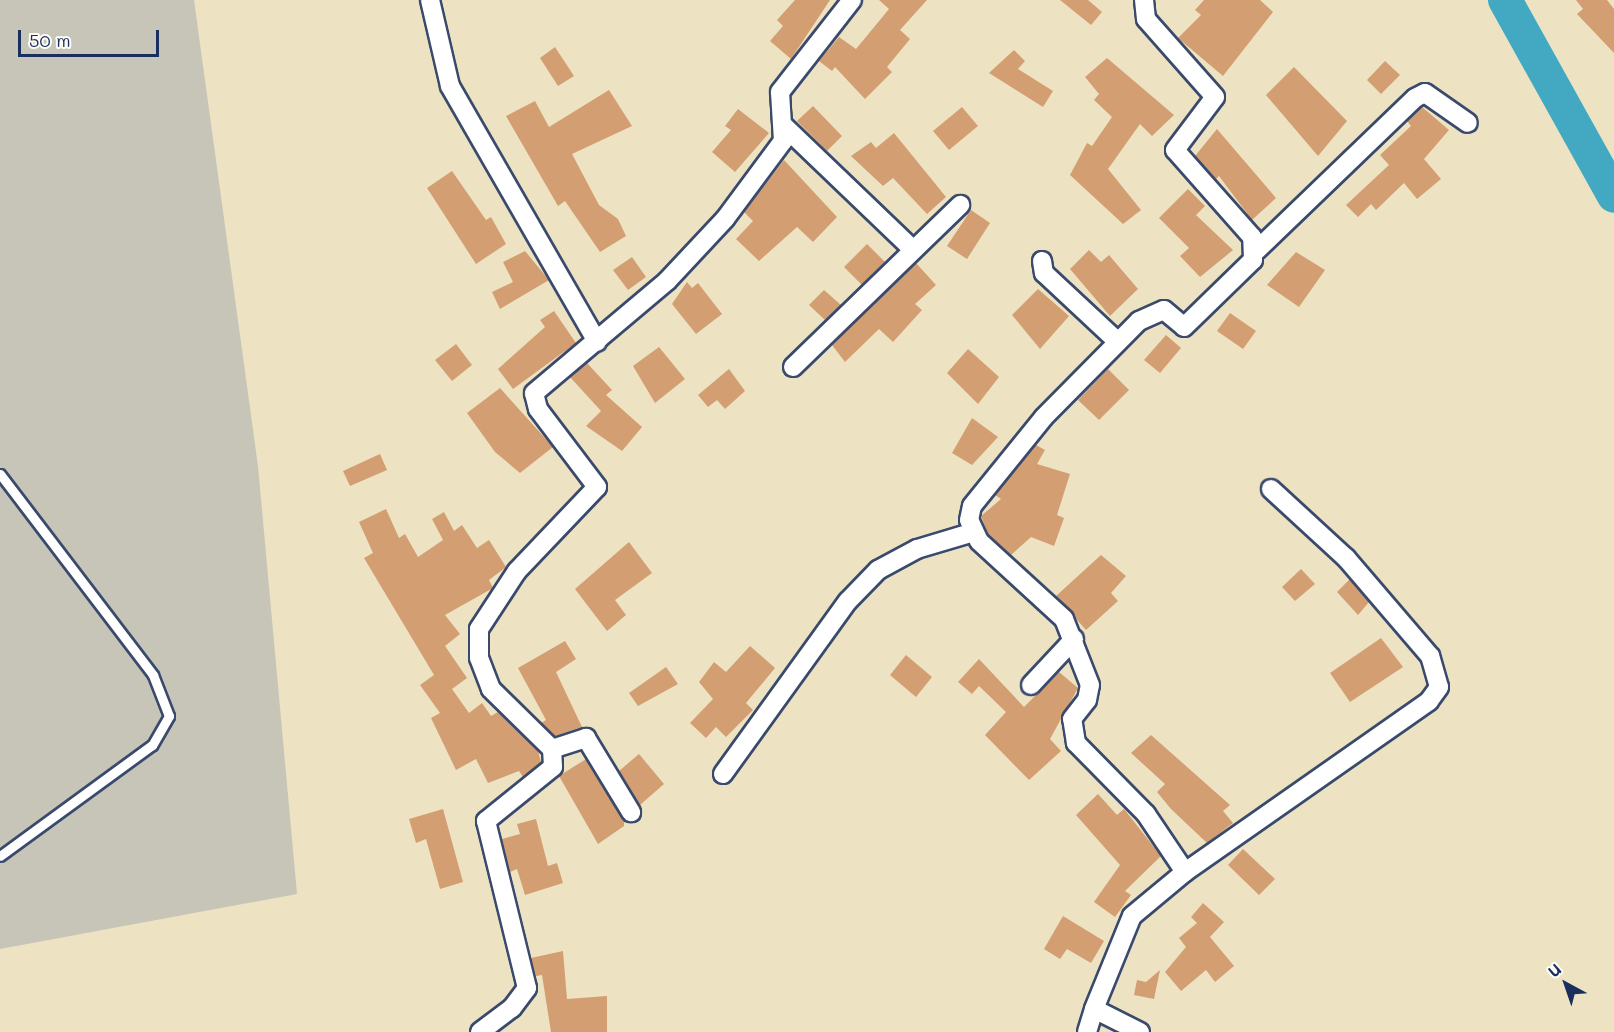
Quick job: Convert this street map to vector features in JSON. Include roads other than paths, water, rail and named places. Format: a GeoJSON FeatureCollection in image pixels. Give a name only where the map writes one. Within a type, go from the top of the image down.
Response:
{"type":"FeatureCollection","features":[{"type":"Feature","properties":{"kind":"street"},"geometry":{"type":"LineString","coordinates":[[430,0],[450,86],[597,342]]}},
{"type":"Feature","properties":{"kind":"street"},"geometry":{"type":"LineString","coordinates":[[480,1032],[512,1008],[527,988],[486,821],[546,777],[553,767],[552,749],[491,689],[479,658],[479,629],[517,571],[597,491],[533,399],[667,281],[725,219],[783,141],[784,126],[780,92],[852,0]]}},
{"type":"Feature","properties":{"kind":"street"},"geometry":{"type":"LineString","coordinates":[[1144,0],[1146,19],[1215,97],[1176,143],[1178,156],[1252,237],[1257,250]]}},
{"type":"Feature","properties":{"kind":"street"},"geometry":{"type":"LineString","coordinates":[[1185,872],[1146,814],[1076,743],[1072,719],[1087,700],[1090,685],[1074,639],[1064,619],[974,532],[972,506],[1044,417],[1118,342],[1153,311],[1164,310],[1184,327],[1254,260],[1257,250],[1415,98],[1425,93],[1468,123]]}},
{"type":"Feature","properties":{"kind":"street"},"geometry":{"type":"LineString","coordinates":[[784,126],[911,248]]}},
{"type":"Feature","properties":{"kind":"street"},"geometry":{"type":"LineString","coordinates":[[793,367],[911,248],[960,205]]}},
{"type":"Feature","properties":{"kind":"street"},"geometry":{"type":"LineString","coordinates":[[1042,261],[1044,273],[1118,342]]}},
{"type":"Feature","properties":{"kind":"street"},"geometry":{"type":"LineString","coordinates":[[1087,1032],[1132,916],[1185,872],[1429,701],[1439,687],[1430,656],[1346,558],[1271,489]]}},
{"type":"Feature","properties":{"kind":"street"},"geometry":{"type":"LineString","coordinates":[[723,774],[848,602],[878,570],[917,549],[974,532]]}},
{"type":"Feature","properties":{"kind":"street"},"geometry":{"type":"LineString","coordinates":[[1031,685],[1074,639]]}},
{"type":"Feature","properties":{"kind":"street"},"geometry":{"type":"LineString","coordinates":[[552,749],[586,738],[631,812]]}},
{"type":"Feature","properties":{"kind":"street"},"geometry":{"type":"LineString","coordinates":[[1094,1009],[1140,1032]]}},
{"type":"Feature","properties":{"kind":"lane"},"geometry":{"type":"LineString","coordinates":[[0,474],[153,675],[169,716],[152,745],[0,856]]}},
{"type":"Feature","properties":{"kind":"waterway"},"geometry":{"type":"LineString","coordinates":[[1505,0],[1614,196]]}}]}
